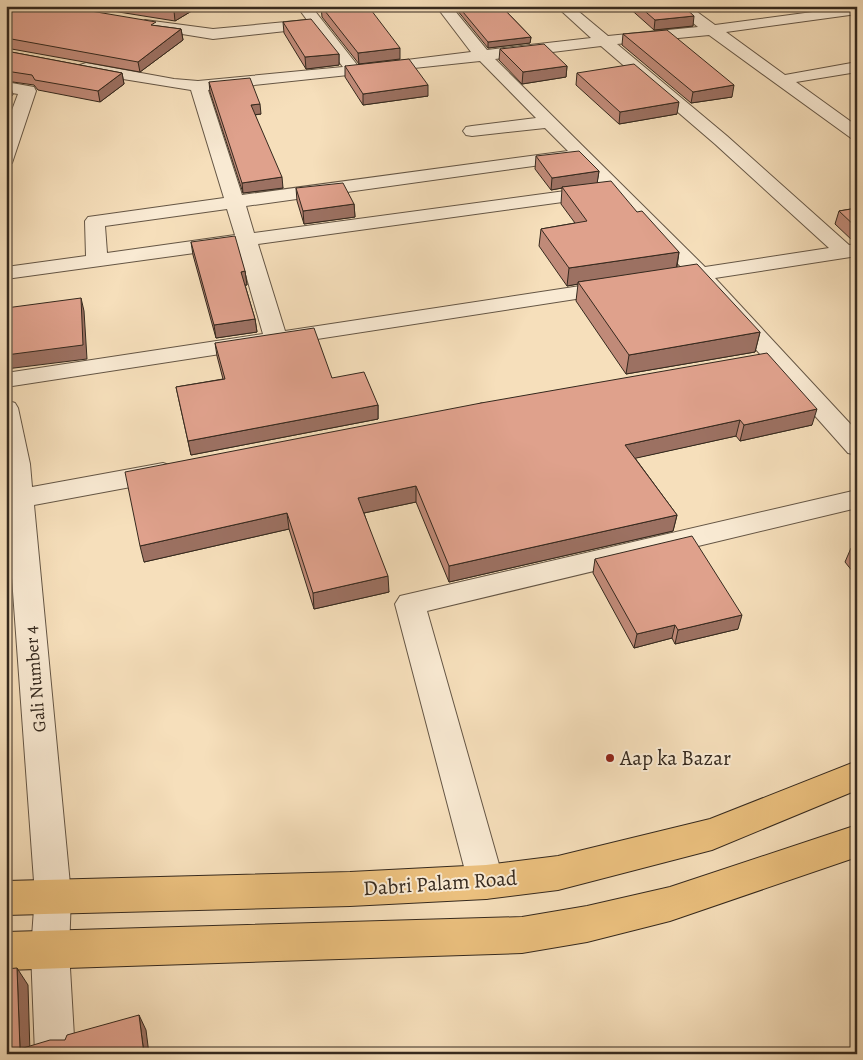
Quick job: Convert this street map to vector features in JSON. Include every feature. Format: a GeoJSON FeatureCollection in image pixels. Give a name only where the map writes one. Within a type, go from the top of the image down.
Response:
{"type":"FeatureCollection","features":[{"type":"Feature","properties":{"kind":"main road","name":"Dabri Palam Road"},"geometry":{"type":"LineString","coordinates":[[6,898],[350,889],[486,882],[558,873],[712,834],[857,775]]}},
{"type":"Feature","properties":{"kind":"main road"},"geometry":{"type":"LineString","coordinates":[[6,951],[50,952],[522,935],[587,924],[670,904],[857,840]]}},
{"type":"Feature","properties":{"kind":"street"},"geometry":{"type":"LineString","coordinates":[[304,6],[354,71]]}},
{"type":"Feature","properties":{"kind":"street"},"geometry":{"type":"LineString","coordinates":[[443,6],[474,47],[700,274],[857,446]]}},
{"type":"Feature","properties":{"kind":"street"},"geometry":{"type":"LineString","coordinates":[[562,6],[852,253]]}},
{"type":"Feature","properties":{"kind":"street"},"geometry":{"type":"LineString","coordinates":[[679,6],[857,134]]}},
{"type":"Feature","properties":{"kind":"street"},"geometry":{"type":"LineString","coordinates":[[763,6],[783,19]]}},
{"type":"Feature","properties":{"kind":"street"},"geometry":{"type":"LineString","coordinates":[[70,65],[174,84],[198,86],[354,71],[712,30],[852,10]]}},
{"type":"Feature","properties":{"kind":"street"},"geometry":{"type":"LineString","coordinates":[[131,22],[212,34],[317,23]]}},
{"type":"Feature","properties":{"kind":"street"},"geometry":{"type":"LineString","coordinates":[[782,80],[857,68]]}},
{"type":"Feature","properties":{"kind":"street"},"geometry":{"type":"LineString","coordinates":[[198,86],[219,146],[244,239],[276,338]]}},
{"type":"Feature","properties":{"kind":"street"},"geometry":{"type":"LineString","coordinates":[[6,87],[28,90],[7,150]]}},
{"type":"Feature","properties":{"kind":"street"},"geometry":{"type":"LineString","coordinates":[[472,131],[549,122]]}},
{"type":"Feature","properties":{"kind":"street"},"geometry":{"type":"LineString","coordinates":[[97,260],[95,221],[581,155]]}},
{"type":"Feature","properties":{"kind":"street"},"geometry":{"type":"LineString","coordinates":[[6,273],[615,189]]}},
{"type":"Feature","properties":{"kind":"street"},"geometry":{"type":"LineString","coordinates":[[6,380],[638,283],[852,253]]}},
{"type":"Feature","properties":{"kind":"street"},"geometry":{"type":"LineString","coordinates":[[748,362],[776,356]]}},
{"type":"Feature","properties":{"kind":"street","name":"Gali Number 4"},"geometry":{"type":"LineString","coordinates":[[6,408],[17,464],[16,508],[53,896],[50,952],[55,1054]]}},
{"type":"Feature","properties":{"kind":"street"},"geometry":{"type":"LineString","coordinates":[[16,508],[185,468]]}},
{"type":"Feature","properties":{"kind":"street"},"geometry":{"type":"LineString","coordinates":[[486,882],[410,604],[857,499]]}},
{"type":"Feature","properties":{"kind":"building"},"geometry":{"type":"Polygon","coordinates":[[[6,6],[61,6],[156,22],[151,25],[181,29],[138,62],[6,38],[6,6]]]}},
{"type":"Feature","properties":{"kind":"building"},"geometry":{"type":"Polygon","coordinates":[[[141,6],[182,6],[174,11],[141,6]]]}},
{"type":"Feature","properties":{"kind":"building"},"geometry":{"type":"Polygon","coordinates":[[[321,6],[368,6],[400,48],[358,53],[321,6]]]}},
{"type":"Feature","properties":{"kind":"building"},"geometry":{"type":"Polygon","coordinates":[[[458,6],[501,6],[531,37],[488,42],[458,6]]]}},
{"type":"Feature","properties":{"kind":"building"},"geometry":{"type":"Polygon","coordinates":[[[639,6],[683,6],[694,16],[655,20],[639,6]]]}},
{"type":"Feature","properties":{"kind":"building"},"geometry":{"type":"Polygon","coordinates":[[[311,19],[339,54],[305,57],[283,22],[311,19]]]}},
{"type":"Feature","properties":{"kind":"building"},"geometry":{"type":"Polygon","coordinates":[[[667,30],[734,85],[693,92],[623,34],[667,30]]]}},
{"type":"Feature","properties":{"kind":"building"},"geometry":{"type":"Polygon","coordinates":[[[544,44],[567,66],[523,72],[500,49],[544,44]]]}},
{"type":"Feature","properties":{"kind":"building"},"geometry":{"type":"Polygon","coordinates":[[[6,51],[122,73],[98,91],[35,80],[32,75],[6,71],[6,51]]]}},
{"type":"Feature","properties":{"kind":"building"},"geometry":{"type":"Polygon","coordinates":[[[409,59],[428,85],[363,94],[345,66],[409,59]]]}},
{"type":"Feature","properties":{"kind":"building"},"geometry":{"type":"Polygon","coordinates":[[[634,64],[679,102],[620,112],[577,73],[634,64]]]}},
{"type":"Feature","properties":{"kind":"building"},"geometry":{"type":"Polygon","coordinates":[[[250,78],[260,104],[251,105],[282,177],[242,183],[209,82],[250,78]]]}},
{"type":"Feature","properties":{"kind":"building"},"geometry":{"type":"Polygon","coordinates":[[[579,151],[599,171],[552,178],[536,156],[579,151]]]}},
{"type":"Feature","properties":{"kind":"building"},"geometry":{"type":"Polygon","coordinates":[[[611,181],[637,212],[642,211],[679,252],[569,268],[541,229],[587,221],[562,187],[611,181]]]}},
{"type":"Feature","properties":{"kind":"building"},"geometry":{"type":"Polygon","coordinates":[[[343,183],[354,204],[303,211],[296,188],[343,183]]]}},
{"type":"Feature","properties":{"kind":"building"},"geometry":{"type":"Polygon","coordinates":[[[857,208],[857,228],[839,211],[857,208]]]}},
{"type":"Feature","properties":{"kind":"building"},"geometry":{"type":"Polygon","coordinates":[[[235,236],[245,271],[241,272],[255,319],[214,325],[191,242],[235,236]]]}},
{"type":"Feature","properties":{"kind":"building"},"geometry":{"type":"Polygon","coordinates":[[[697,264],[760,332],[629,355],[578,282],[697,264]]]}},
{"type":"Feature","properties":{"kind":"building"},"geometry":{"type":"Polygon","coordinates":[[[81,298],[83,345],[6,355],[6,308],[81,298]]]}},
{"type":"Feature","properties":{"kind":"building"},"geometry":{"type":"Polygon","coordinates":[[[314,328],[332,378],[364,372],[378,405],[188,441],[176,387],[225,379],[215,343],[314,328]]]}},
{"type":"Feature","properties":{"kind":"building"},"geometry":{"type":"Polygon","coordinates":[[[767,353],[817,409],[744,425],[740,420],[625,445],[677,515],[449,566],[416,486],[358,498],[388,576],[313,593],[287,513],[140,546],[125,472],[481,403],[767,353]]]}},
{"type":"Feature","properties":{"kind":"building"},"geometry":{"type":"Polygon","coordinates":[[[692,536],[742,615],[678,630],[675,625],[637,634],[595,559],[692,536]]]}},
{"type":"Feature","properties":{"kind":"building"},"geometry":{"type":"Polygon","coordinates":[[[857,547],[857,556],[851,548],[857,547]]]}},
{"type":"Feature","properties":{"kind":"building"},"geometry":{"type":"Polygon","coordinates":[[[17,968],[20,1049],[50,1040],[65,1040],[67,1035],[139,1015],[144,1054],[6,1054],[6,969],[17,968]]]}},
{"type":"Feature","properties":{"kind":"place","name":"Aap ka Bazar"},"geometry":{"type":"Point","coordinates":[610,758]}}]}
